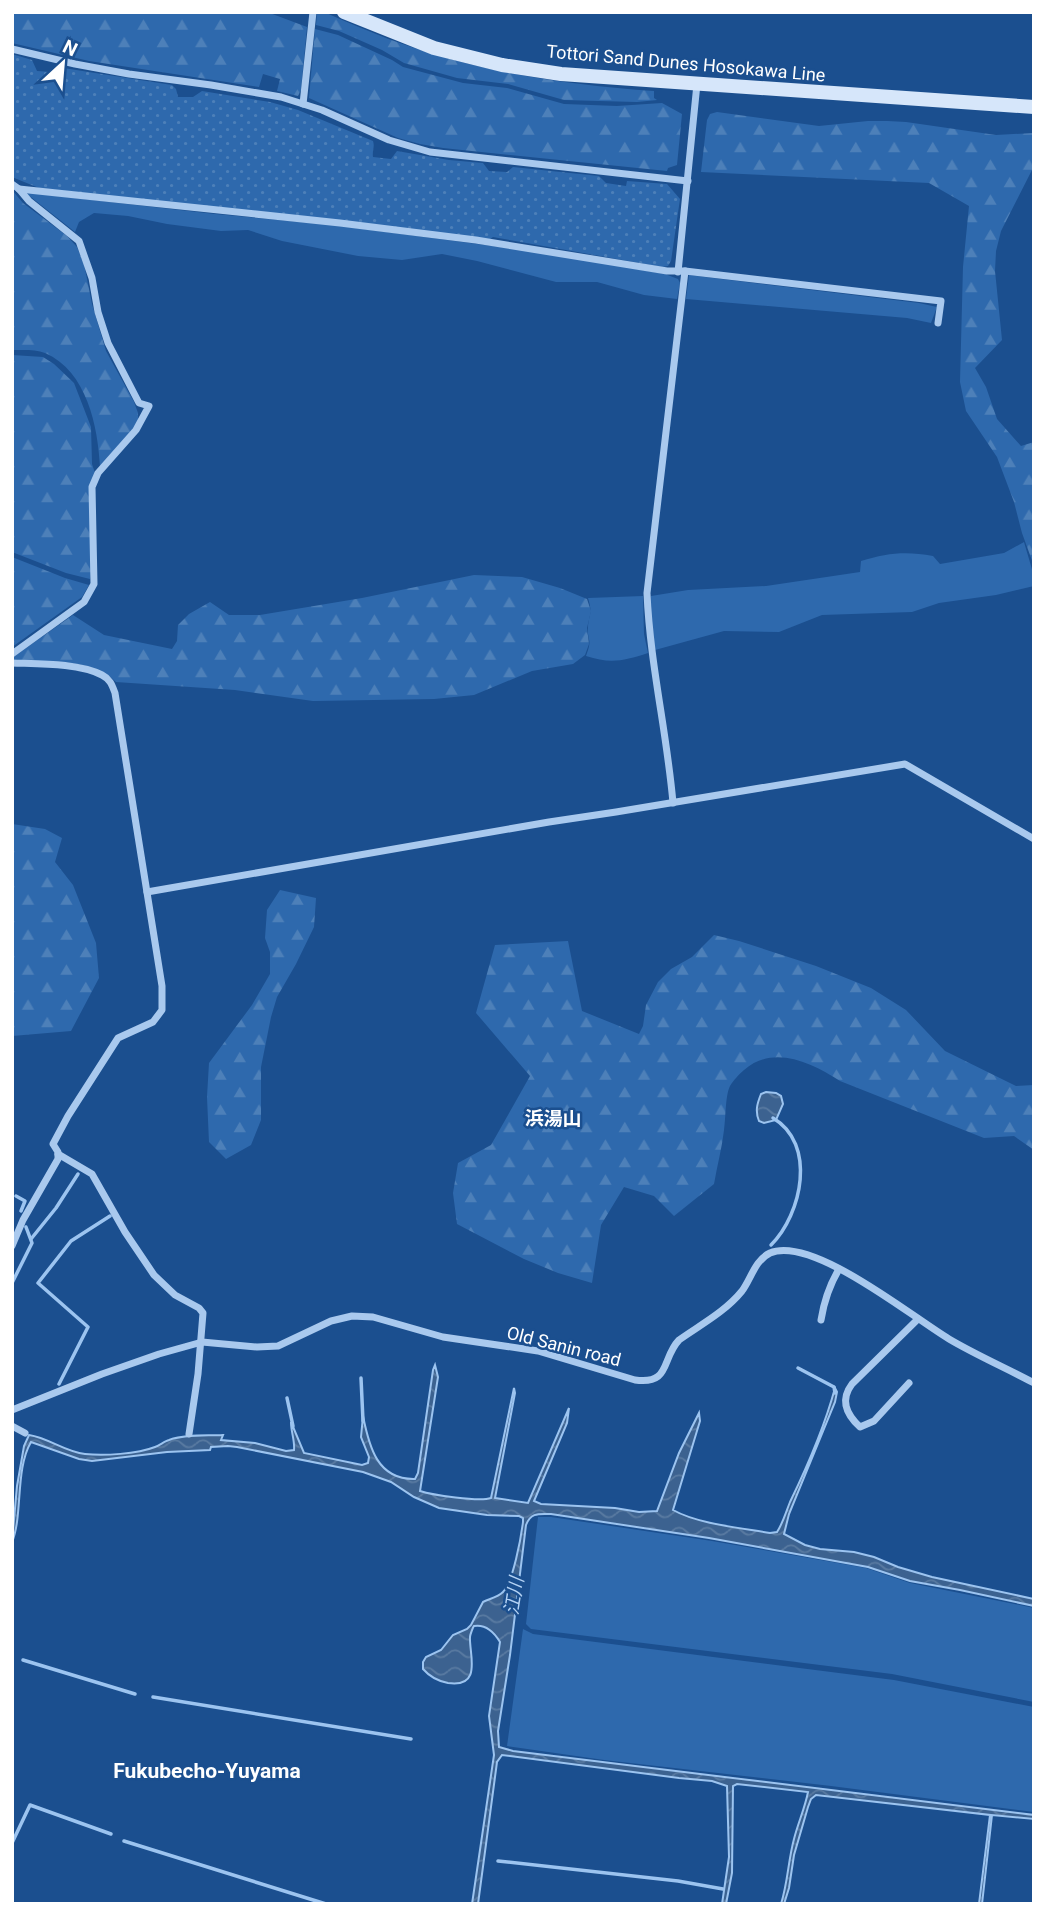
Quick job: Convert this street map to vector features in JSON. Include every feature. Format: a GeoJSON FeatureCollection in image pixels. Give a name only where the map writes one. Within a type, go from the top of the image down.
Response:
{"type":"FeatureCollection","features":[{"type":"Feature","properties":{"kind":"main road","name":"Tottori Sand Dunes Hosokawa Line"},"geometry":{"type":"LineString","coordinates":[[344,12],[434,48],[502,65],[561,74],[1034,107]]}},
{"type":"Feature","properties":{"kind":"street"},"geometry":{"type":"LineString","coordinates":[[303,104],[313,12]]}},
{"type":"Feature","properties":{"kind":"street"},"geometry":{"type":"LineString","coordinates":[[12,49],[129,74],[281,97],[321,110],[389,140],[430,152],[520,160],[688,181]]}},
{"type":"Feature","properties":{"kind":"street"},"geometry":{"type":"LineString","coordinates":[[673,803],[649,630],[647,593],[682,272],[697,84]]}},
{"type":"Feature","properties":{"kind":"street"},"geometry":{"type":"LineString","coordinates":[[16,186],[367,226],[682,272],[941,301],[938,323]]}},
{"type":"Feature","properties":{"kind":"street"},"geometry":{"type":"LineString","coordinates":[[12,654],[83,602],[94,584],[92,487],[98,473],[136,430],[149,406],[139,402],[108,343],[98,313],[92,278],[79,241],[29,201],[16,186]]}},
{"type":"Feature","properties":{"kind":"street"},"geometry":{"type":"LineString","coordinates":[[12,663],[83,669],[104,675],[111,683],[115,692],[162,986],[162,1010],[153,1022],[118,1038],[68,1116],[53,1144],[58,1159],[12,1245]]}},
{"type":"Feature","properties":{"kind":"street"},"geometry":{"type":"LineString","coordinates":[[147,892],[905,764],[1034,839]]}},
{"type":"Feature","properties":{"kind":"street"},"geometry":{"type":"LineString","coordinates":[[58,1154],[92,1174],[125,1232],[154,1275],[175,1295],[203,1313],[200,1332],[202,1342],[189,1434]]}},
{"type":"Feature","properties":{"kind":"street","name":"Old Sanin road"},"geometry":{"type":"LineString","coordinates":[[12,1409],[102,1374],[202,1342],[257,1347],[278,1346],[331,1321],[352,1316],[373,1317],[443,1337],[538,1352],[645,1382],[654,1380],[661,1374],[673,1346],[679,1340],[720,1312],[741,1291],[757,1264],[767,1255],[779,1250],[808,1256],[839,1269],[878,1290],[918,1319],[978,1356],[1033,1380]]}},
{"type":"Feature","properties":{"kind":"street"},"geometry":{"type":"LineString","coordinates":[[821,1320],[824,1299],[839,1269]]}},
{"type":"Feature","properties":{"kind":"street"},"geometry":{"type":"LineString","coordinates":[[909,1383],[874,1421],[860,1427],[854,1421],[844,1399],[852,1384],[918,1319]]}},
{"type":"Feature","properties":{"kind":"street"},"geometry":{"type":"LineString","coordinates":[[12,1426],[25,1433]]}},
{"type":"Feature","properties":{"kind":"green space"},"geometry":{"type":"Polygon","coordinates":[[[12,12],[267,12],[307,27],[301,90],[298,96],[277,91],[280,79],[263,74],[259,87],[89,61],[12,43],[12,12]]]}},
{"type":"Feature","properties":{"kind":"green space"},"geometry":{"type":"Polygon","coordinates":[[[320,12],[404,45],[454,60],[553,80],[654,91],[654,98],[657,100],[564,100],[508,84],[457,78],[404,63],[339,31],[316,25],[317,14],[320,12]]]}},
{"type":"Feature","properties":{"kind":"green space"},"geometry":{"type":"Polygon","coordinates":[[[315,29],[338,35],[403,67],[463,83],[507,88],[564,104],[617,106],[662,103],[682,114],[677,165],[667,171],[443,148],[398,138],[309,98],[315,29]]]}},
{"type":"Feature","properties":{"kind":"green space"},"geometry":{"type":"Polygon","coordinates":[[[12,54],[32,60],[37,71],[52,72],[57,67],[172,85],[178,97],[193,97],[202,91],[270,102],[298,110],[373,141],[373,157],[391,159],[397,151],[483,163],[489,171],[507,172],[513,167],[599,176],[606,183],[626,186],[627,181],[667,184],[680,199],[671,261],[668,266],[662,267],[493,237],[490,239],[39,188],[12,177],[12,54]]]}},
{"type":"Feature","properties":{"kind":"green space"},"geometry":{"type":"Polygon","coordinates":[[[717,112],[819,126],[887,121],[996,135],[1034,133],[1034,166],[1001,231],[996,251],[995,271],[1002,340],[975,368],[986,387],[997,419],[1021,446],[1034,442],[1034,566],[997,457],[966,411],[960,382],[963,267],[969,206],[929,183],[701,172],[707,120],[710,114],[717,112]]]}},
{"type":"Feature","properties":{"kind":"green space"},"geometry":{"type":"Polygon","coordinates":[[[12,190],[23,203],[67,236],[77,247],[84,264],[106,351],[138,413],[138,423],[100,467],[93,418],[88,402],[71,373],[59,361],[45,353],[12,350],[12,190]]]}},
{"type":"Feature","properties":{"kind":"green space"},"geometry":{"type":"Polygon","coordinates":[[[27,194],[333,225],[530,251],[665,274],[678,279],[680,283],[677,299],[644,295],[597,282],[556,282],[442,254],[402,260],[358,256],[282,241],[248,230],[221,231],[94,213],[79,222],[75,232],[27,194]]]}},
{"type":"Feature","properties":{"kind":"green space"},"geometry":{"type":"Polygon","coordinates":[[[689,275],[937,307],[931,323],[907,318],[686,299],[689,275]]]}},
{"type":"Feature","properties":{"kind":"green space"},"geometry":{"type":"Polygon","coordinates":[[[12,355],[43,357],[54,364],[74,383],[91,427],[92,464],[95,473],[90,486],[90,579],[66,573],[12,552],[12,355]]]}},
{"type":"Feature","properties":{"kind":"green space"},"geometry":{"type":"Polygon","coordinates":[[[1024,542],[1034,576],[1034,586],[996,595],[939,603],[912,612],[822,615],[779,632],[724,631],[655,650],[650,618],[651,596],[688,590],[766,586],[860,572],[861,561],[897,554],[933,556],[940,564],[1004,553],[1024,542]]]}},
{"type":"Feature","properties":{"kind":"green space"},"geometry":{"type":"Polygon","coordinates":[[[12,557],[89,585],[82,597],[12,647],[12,557]]]}},
{"type":"Feature","properties":{"kind":"green space"},"geometry":{"type":"Polygon","coordinates":[[[474,575],[522,577],[587,599],[591,611],[587,628],[589,644],[585,655],[573,664],[532,671],[474,695],[434,699],[313,701],[235,690],[116,682],[106,674],[82,665],[53,661],[12,661],[12,658],[73,615],[104,635],[172,649],[177,641],[178,625],[189,614],[210,602],[229,615],[260,615],[474,575]]]}},
{"type":"Feature","properties":{"kind":"green space"},"geometry":{"type":"Polygon","coordinates":[[[643,596],[644,634],[648,653],[617,660],[586,656],[589,643],[588,598],[643,596]]]}},
{"type":"Feature","properties":{"kind":"green space"},"geometry":{"type":"Polygon","coordinates":[[[12,824],[45,829],[62,838],[55,862],[73,885],[96,943],[99,978],[71,1031],[12,1036],[12,824]]]}},
{"type":"Feature","properties":{"kind":"green space"},"geometry":{"type":"Polygon","coordinates":[[[280,890],[316,898],[314,927],[277,997],[271,1017],[261,1067],[261,1120],[251,1145],[226,1159],[209,1142],[209,1063],[252,1005],[270,974],[270,952],[265,938],[267,910],[280,890]]]}},
{"type":"Feature","properties":{"kind":"green space"},"geometry":{"type":"Polygon","coordinates":[[[714,935],[816,966],[871,988],[906,1010],[945,1051],[1016,1086],[1034,1085],[1034,1150],[1014,1136],[984,1138],[840,1081],[805,1063],[780,1057],[768,1058],[744,1070],[728,1090],[714,1184],[674,1216],[654,1196],[624,1187],[601,1225],[592,1283],[524,1259],[457,1224],[453,1193],[458,1163],[491,1145],[530,1076],[476,1013],[495,945],[568,941],[582,1011],[639,1034],[646,1005],[658,982],[671,969],[692,957],[714,935]]]}},
{"type":"Feature","properties":{"kind":"green space"},"geometry":{"type":"Polygon","coordinates":[[[538,1517],[712,1541],[866,1568],[910,1583],[1034,1608],[1034,1702],[892,1674],[531,1629],[526,1624],[538,1517]]]}},
{"type":"Feature","properties":{"kind":"green space"},"geometry":{"type":"Polygon","coordinates":[[[523,1629],[533,1634],[894,1680],[1034,1707],[1034,1812],[507,1746],[523,1629]]]}},
{"type":"Feature","properties":{"kind":"water"},"geometry":{"type":"Polygon","coordinates":[[[766,1092],[781,1096],[783,1104],[776,1120],[764,1123],[759,1121],[757,1108],[761,1094],[766,1092]]]}},
{"type":"Feature","properties":{"kind":"water","name":"江川"},"geometry":{"type":"Polygon","coordinates":[[[435,1365],[438,1377],[420,1491],[466,1499],[491,1498],[514,1388],[495,1498],[528,1503],[569,1408],[567,1423],[534,1501],[541,1504],[639,1512],[657,1511],[679,1453],[699,1413],[700,1421],[673,1510],[707,1522],[770,1533],[777,1532],[783,1521],[815,1446],[835,1388],[835,1402],[789,1514],[784,1534],[820,1549],[854,1552],[932,1577],[1034,1599],[1034,1606],[910,1581],[868,1567],[709,1538],[551,1514],[536,1515],[530,1518],[526,1525],[498,1731],[499,1747],[513,1751],[1034,1815],[1034,1819],[992,1815],[982,1904],[979,1904],[990,1815],[816,1795],[808,1807],[794,1855],[789,1888],[784,1904],[781,1904],[792,1847],[808,1792],[737,1784],[733,1786],[732,1873],[726,1904],[722,1904],[729,1857],[727,1786],[712,1781],[502,1755],[497,1762],[478,1904],[472,1904],[494,1755],[489,1716],[500,1642],[489,1630],[474,1626],[470,1637],[472,1668],[466,1680],[459,1683],[448,1683],[434,1678],[423,1669],[423,1662],[426,1657],[441,1650],[453,1635],[471,1625],[483,1602],[499,1595],[507,1587],[520,1538],[523,1518],[519,1516],[487,1515],[439,1508],[414,1497],[391,1482],[363,1472],[237,1447],[211,1447],[210,1450],[92,1461],[31,1442],[23,1465],[12,1542],[17,1486],[24,1446],[29,1435],[71,1451],[93,1455],[139,1451],[182,1437],[223,1435],[221,1440],[255,1443],[286,1451],[294,1450],[291,1422],[304,1453],[362,1465],[368,1463],[369,1457],[361,1437],[363,1416],[368,1439],[383,1467],[402,1478],[415,1479],[435,1365]]]}},
{"type":"Feature","properties":{"kind":"waterway"},"geometry":{"type":"LineString","coordinates":[[771,1245],[791,1216],[800,1180],[796,1144],[787,1130],[773,1118]]}},
{"type":"Feature","properties":{"kind":"waterway"},"geometry":{"type":"LineString","coordinates":[[31,1239],[78,1174]]}},
{"type":"Feature","properties":{"kind":"waterway"},"geometry":{"type":"LineString","coordinates":[[16,1196],[25,1201],[21,1211]]}},
{"type":"Feature","properties":{"kind":"waterway"},"geometry":{"type":"LineString","coordinates":[[59,1384],[88,1327],[38,1283],[71,1241],[110,1216]]}},
{"type":"Feature","properties":{"kind":"waterway"},"geometry":{"type":"LineString","coordinates":[[12,1283],[32,1243],[26,1227]]}},
{"type":"Feature","properties":{"kind":"waterway"},"geometry":{"type":"LineString","coordinates":[[798,1368],[834,1387],[835,1393]]}},
{"type":"Feature","properties":{"kind":"waterway"},"geometry":{"type":"LineString","coordinates":[[361,1378],[363,1421]]}},
{"type":"Feature","properties":{"kind":"waterway"},"geometry":{"type":"LineString","coordinates":[[287,1398],[293,1426]]}},
{"type":"Feature","properties":{"kind":"waterway"},"geometry":{"type":"LineString","coordinates":[[23,1660],[135,1694]]}},
{"type":"Feature","properties":{"kind":"waterway"},"geometry":{"type":"LineString","coordinates":[[153,1697],[411,1739]]}},
{"type":"Feature","properties":{"kind":"waterway"},"geometry":{"type":"LineString","coordinates":[[12,1843],[30,1805],[111,1834]]}},
{"type":"Feature","properties":{"kind":"waterway"},"geometry":{"type":"LineString","coordinates":[[124,1841],[326,1904]]}},
{"type":"Feature","properties":{"kind":"waterway"},"geometry":{"type":"LineString","coordinates":[[498,1861],[678,1881],[723,1889]]}},
{"type":"Feature","properties":{"kind":"district","name":"浜湯山"},"geometry":{"type":"Point","coordinates":[553,1118]}},
{"type":"Feature","properties":{"kind":"district","name":"Fukubecho-Yuyama"},"geometry":{"type":"Point","coordinates":[207,1771]}}]}
